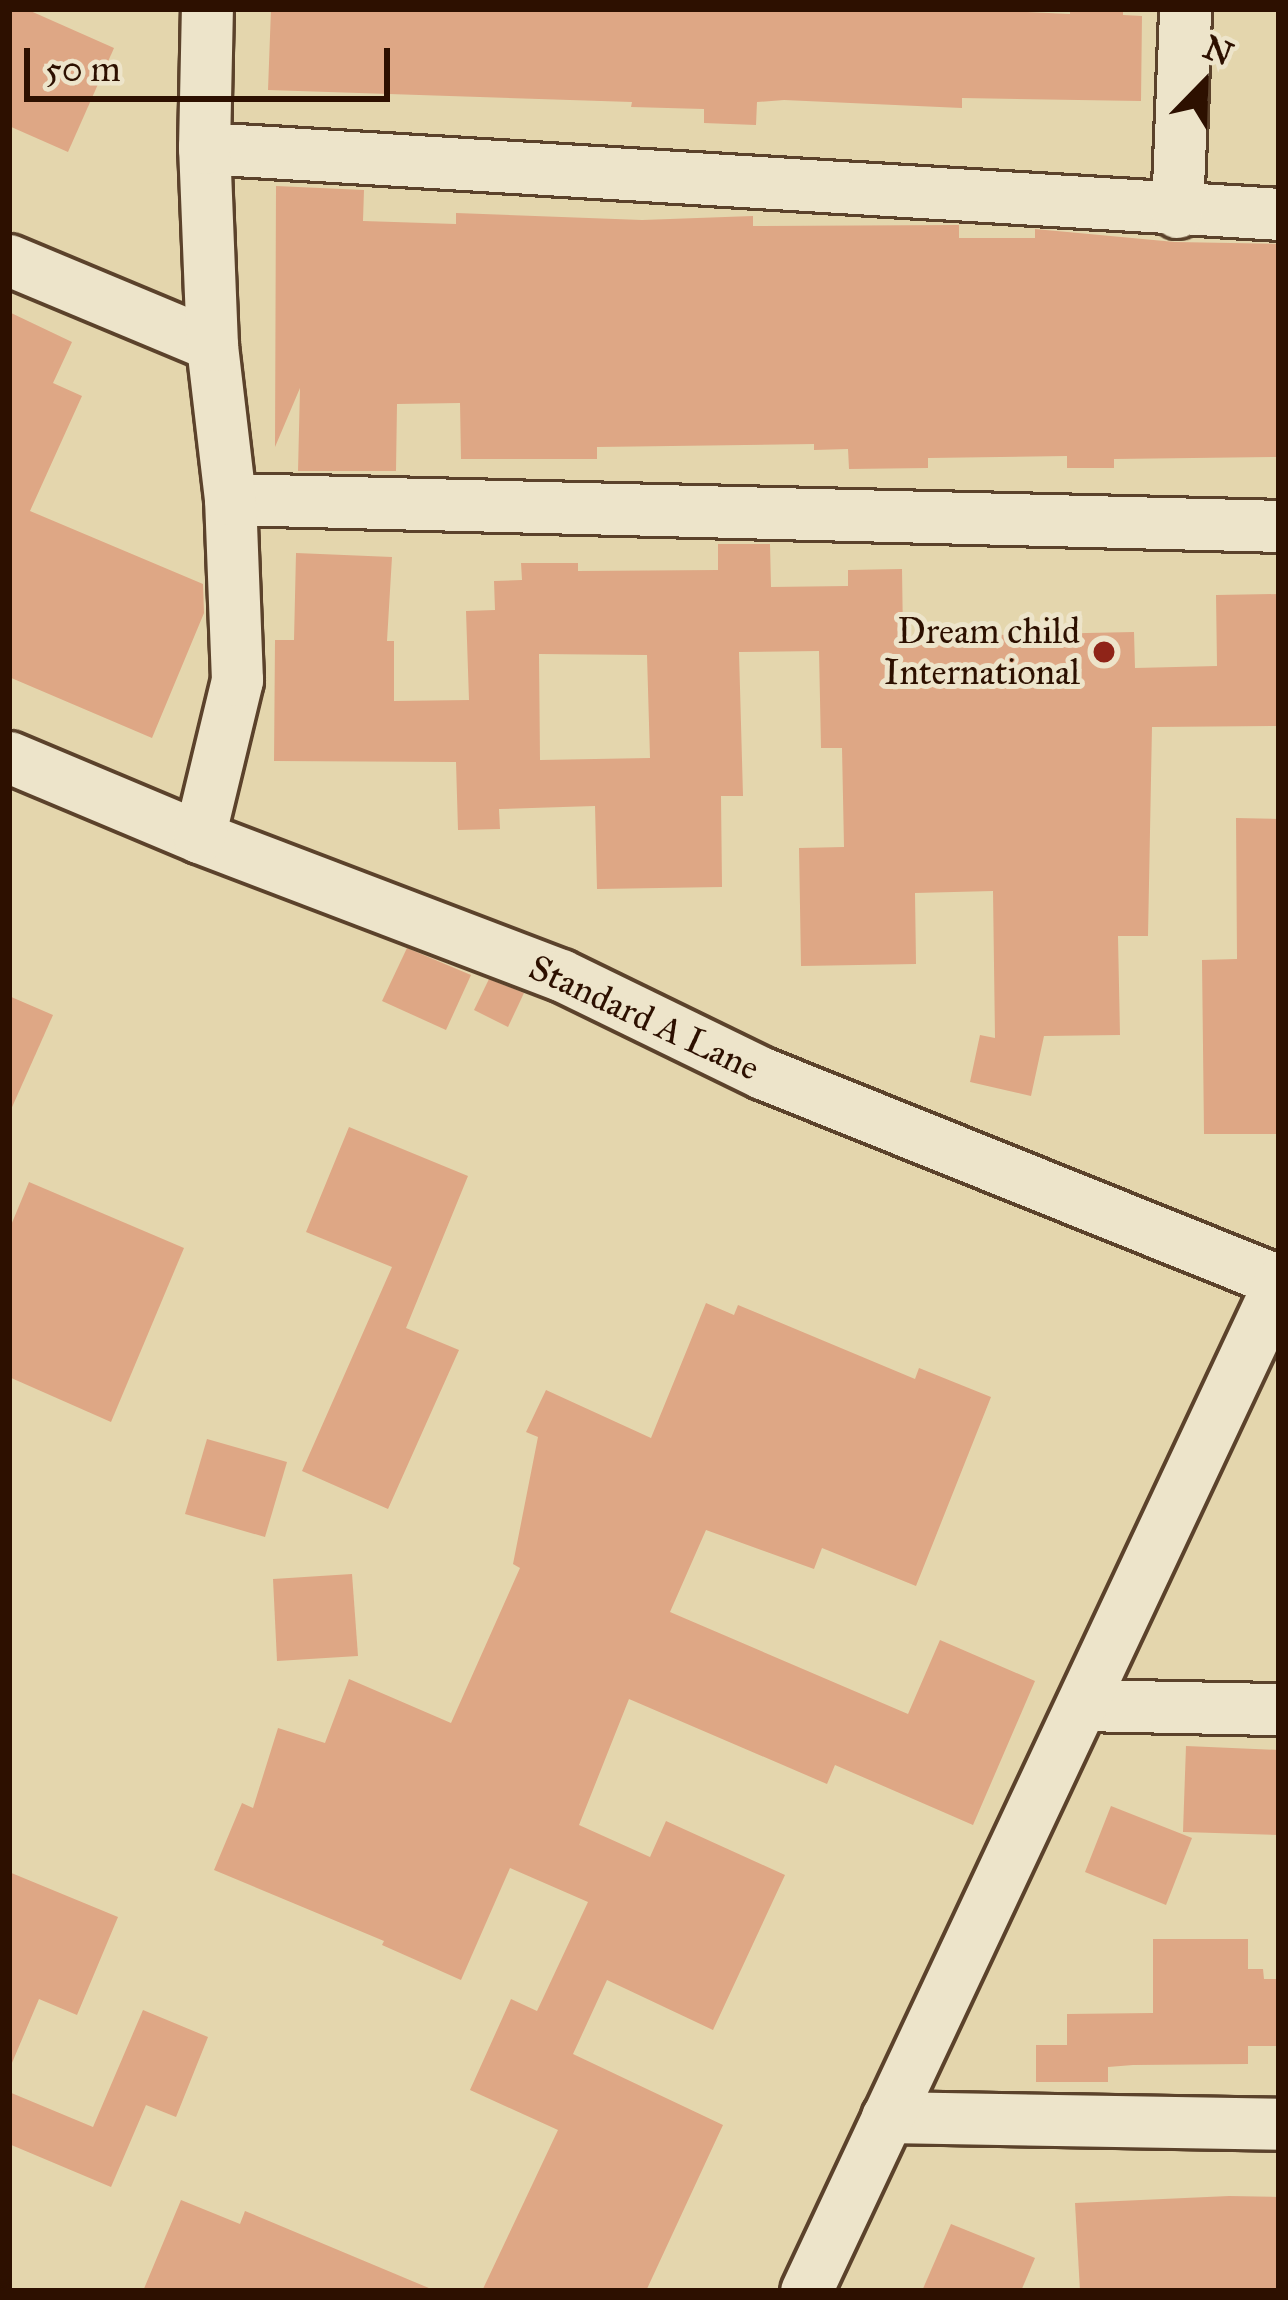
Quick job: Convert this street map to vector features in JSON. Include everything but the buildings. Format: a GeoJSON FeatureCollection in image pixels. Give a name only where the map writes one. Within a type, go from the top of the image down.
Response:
{"type":"FeatureCollection","features":[{"type":"Feature","properties":{"kind":"street"},"geometry":{"type":"LineString","coordinates":[[199,837],[237,680],[230,499],[212,344],[204,148],[207,9]]}},
{"type":"Feature","properties":{"kind":"street"},"geometry":{"type":"LineString","coordinates":[[1177,212],[1184,9]]}},
{"type":"Feature","properties":{"kind":"street"},"geometry":{"type":"LineString","coordinates":[[204,148],[1177,212],[1279,214]]}},
{"type":"Feature","properties":{"kind":"street"},"geometry":{"type":"LineString","coordinates":[[9,260],[212,344]]}},
{"type":"Feature","properties":{"kind":"street"},"geometry":{"type":"LineString","coordinates":[[230,499],[1279,526]]}},
{"type":"Feature","properties":{"kind":"street","name":"Standard A Lane"},"geometry":{"type":"LineString","coordinates":[[9,757],[199,837],[560,975],[761,1073],[1279,1282]]}},
{"type":"Feature","properties":{"kind":"street"},"geometry":{"type":"LineString","coordinates":[[806,2291],[1279,1282]]}},
{"type":"Feature","properties":{"kind":"street"},"geometry":{"type":"LineString","coordinates":[[1082,1705],[1279,1709]]}},
{"type":"Feature","properties":{"kind":"street"},"geometry":{"type":"LineString","coordinates":[[887,2116],[1279,2123]]}},
{"type":"Feature","properties":{"kind":"place","name":"Dream child International"},"geometry":{"type":"Point","coordinates":[1104,652]}}]}
